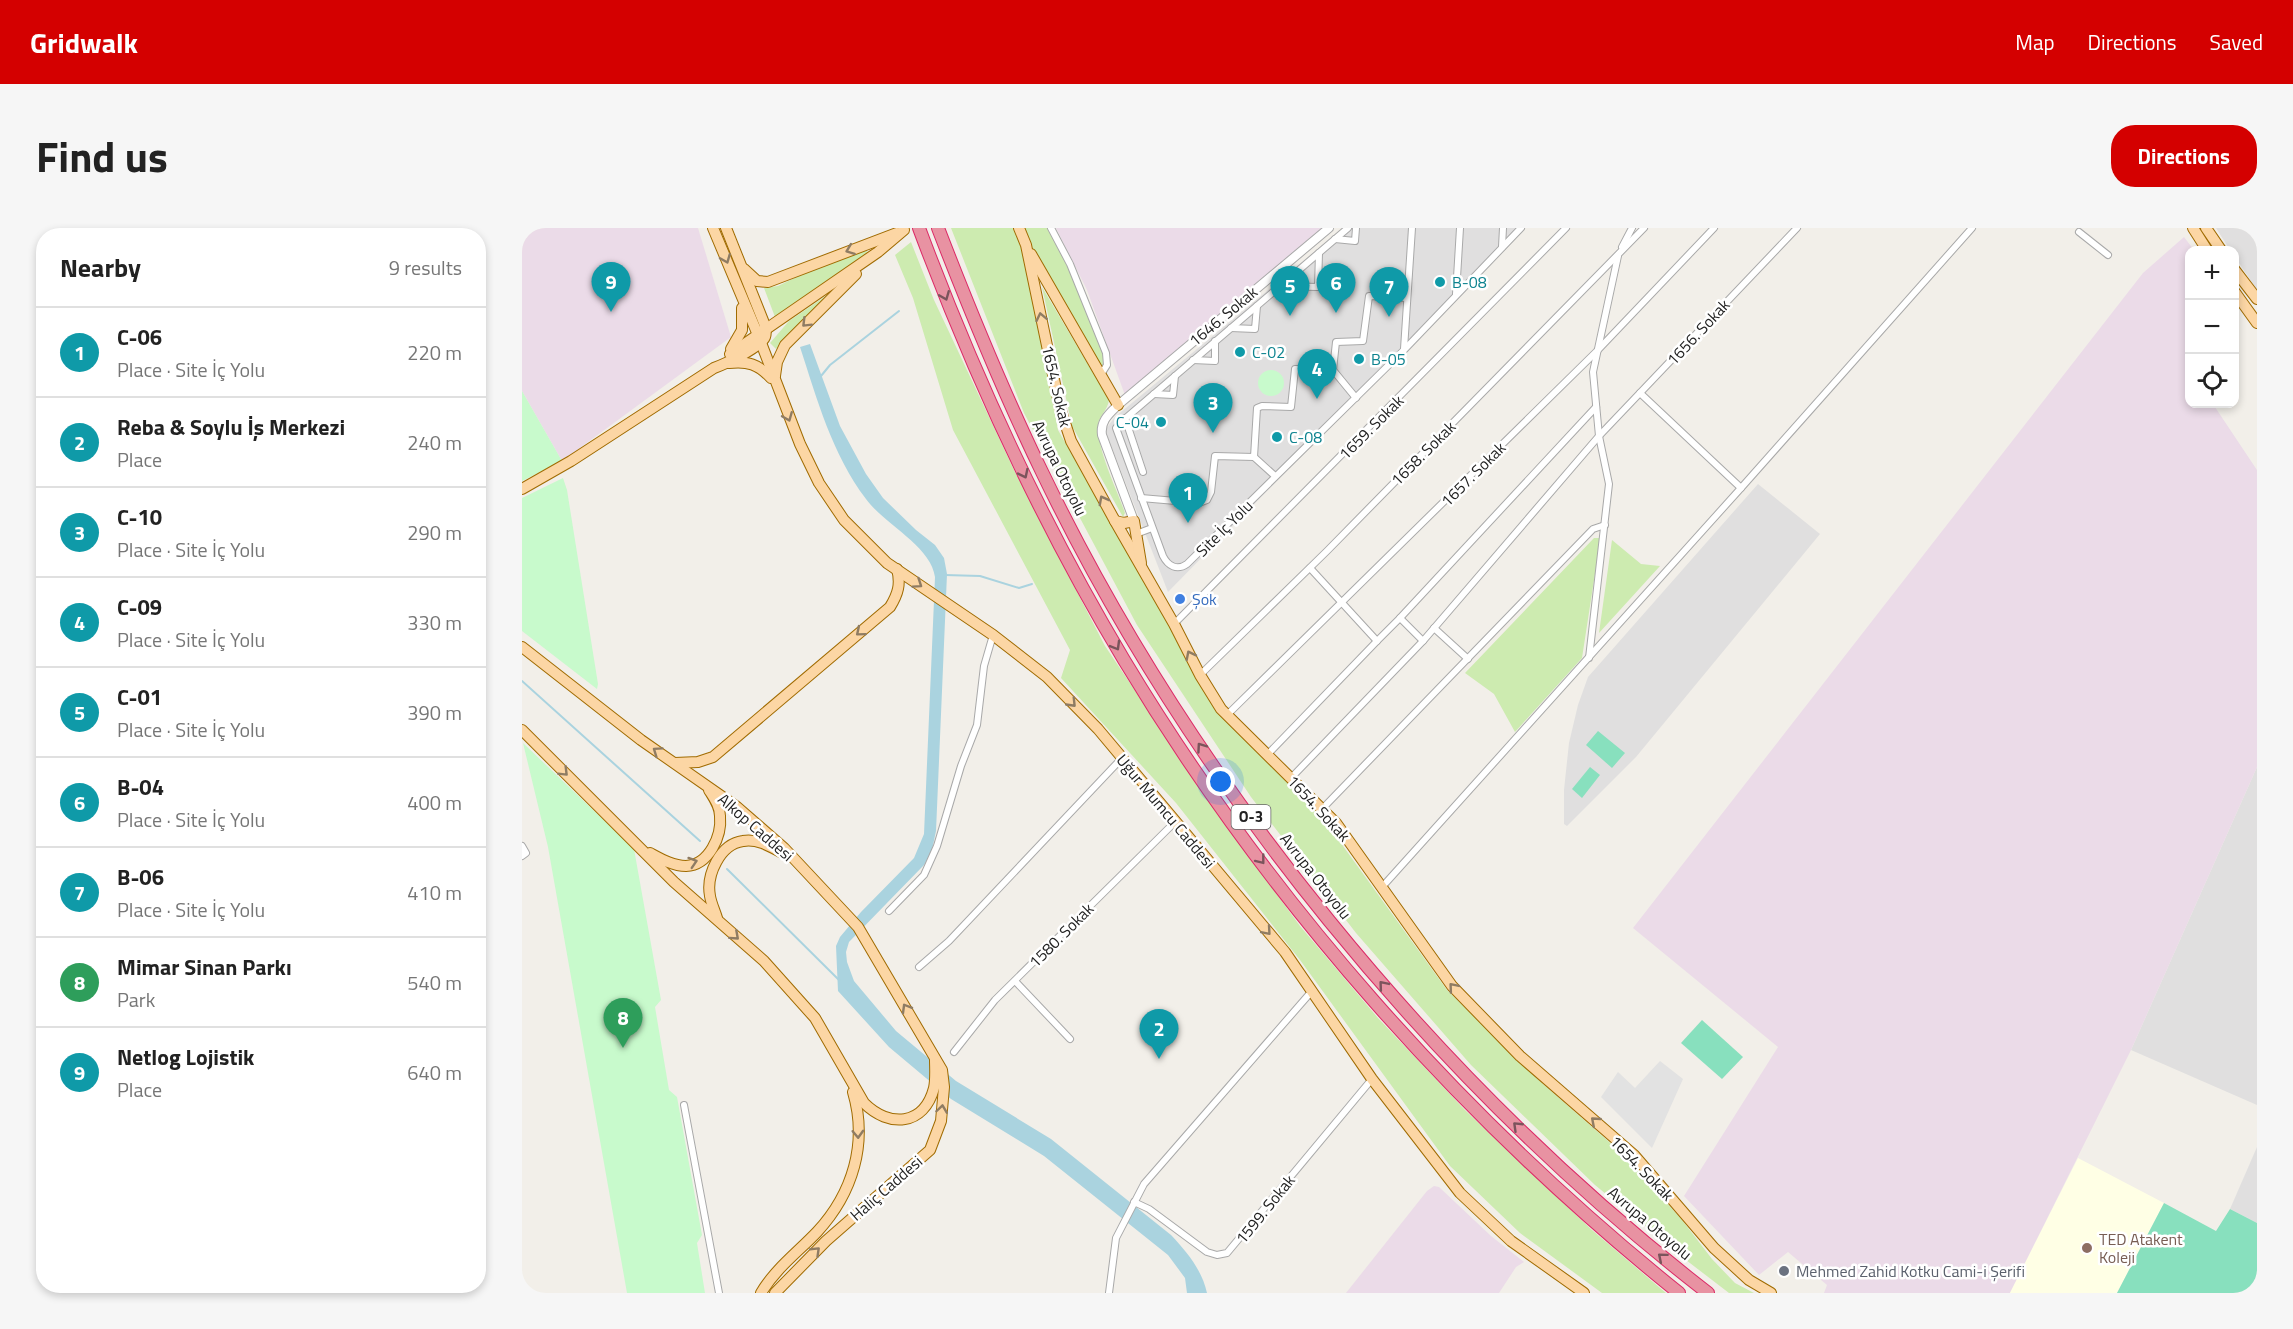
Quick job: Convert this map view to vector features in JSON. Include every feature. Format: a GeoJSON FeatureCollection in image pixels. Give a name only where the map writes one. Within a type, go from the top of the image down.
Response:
{"type":"FeatureCollection","features":[{"type":"Feature","properties":{"kind":"highway","name":"Avrupa Otoyolu"},"geometry":{"type":"LineString","coordinates":[[919,228],[981,381],[1053,532],[1125,661],[1227,815],[1334,954],[1430,1062],[1557,1188],[1679,1293]]}},
{"type":"Feature","properties":{"kind":"highway","name":"Avrupa Otoyolu"},"geometry":{"type":"LineString","coordinates":[[939,231],[1009,401],[1044,477],[1082,549],[1169,698],[1261,832],[1373,973],[1447,1055],[1566,1173],[1664,1259],[1708,1293]]}},
{"type":"Feature","properties":{"kind":"main road"},"geometry":{"type":"LineString","coordinates":[[713,228],[761,336]]}},
{"type":"Feature","properties":{"kind":"main road"},"geometry":{"type":"LineString","coordinates":[[726,228],[761,336]]}},
{"type":"Feature","properties":{"kind":"main road","name":"1654. Sokak"},"geometry":{"type":"LineString","coordinates":[[1019,228],[1026,245],[1065,425],[1115,521],[1216,702],[1323,808],[1348,838],[1452,986],[1520,1056],[1634,1155],[1714,1248],[1749,1280],[1771,1293]]}},
{"type":"Feature","properties":{"kind":"main road"},"geometry":{"type":"LineString","coordinates":[[2193,228],[2204,246]]}},
{"type":"Feature","properties":{"kind":"main road"},"geometry":{"type":"LineString","coordinates":[[2206,228],[2218,246]]}},
{"type":"Feature","properties":{"kind":"main road"},"geometry":{"type":"LineString","coordinates":[[737,259],[754,279],[768,282],[907,229]]}},
{"type":"Feature","properties":{"kind":"main road"},"geometry":{"type":"LineString","coordinates":[[522,489],[571,461],[714,368],[907,229]]}},
{"type":"Feature","properties":{"kind":"main road"},"geometry":{"type":"LineString","coordinates":[[1026,245],[1118,405]]}},
{"type":"Feature","properties":{"kind":"main road"},"geometry":{"type":"LineString","coordinates":[[775,383],[777,362],[785,345],[878,252]]}},
{"type":"Feature","properties":{"kind":"main road"},"geometry":{"type":"LineString","coordinates":[[2239,274],[2257,299]]}},
{"type":"Feature","properties":{"kind":"main road"},"geometry":{"type":"LineString","coordinates":[[724,361],[739,339],[742,330],[744,316],[739,290]]}},
{"type":"Feature","properties":{"kind":"main road"},"geometry":{"type":"LineString","coordinates":[[2239,296],[2255,316]]}},
{"type":"Feature","properties":{"kind":"main road","name":"Uğur Mumcu Caddesi"},"geometry":{"type":"LineString","coordinates":[[761,336],[775,383],[800,444],[830,501],[865,542],[897,569],[993,635],[1047,677],[1098,729],[1285,952],[1372,1079],[1460,1193],[1511,1241],[1584,1293]]}},
{"type":"Feature","properties":{"kind":"main road"},"geometry":{"type":"LineString","coordinates":[[724,361],[755,364],[775,383]]}},
{"type":"Feature","properties":{"kind":"main road"},"geometry":{"type":"LineString","coordinates":[[1115,521],[1124,523],[1134,521],[1142,569]]}},
{"type":"Feature","properties":{"kind":"main road"},"geometry":{"type":"LineString","coordinates":[[674,763],[698,762],[713,757],[890,607],[897,596],[900,585],[897,569]]}},
{"type":"Feature","properties":{"kind":"main road","name":"Alkop Caddesi"},"geometry":{"type":"LineString","coordinates":[[522,647],[641,740],[737,807],[795,859],[858,927],[935,1059]]}},
{"type":"Feature","properties":{"kind":"main road"},"geometry":{"type":"LineString","coordinates":[[522,730],[639,847],[764,961],[815,1018],[864,1103],[875,1114],[898,1121],[907,1119],[928,1103],[934,1087],[935,1059]]}},
{"type":"Feature","properties":{"kind":"main road"},"geometry":{"type":"LineString","coordinates":[[639,847],[669,863],[687,866],[699,862],[709,854],[720,827],[720,813],[716,801],[705,784]]}},
{"type":"Feature","properties":{"kind":"main road"},"geometry":{"type":"LineString","coordinates":[[718,921],[709,895],[710,882],[714,863],[732,846],[743,841],[763,843],[795,859]]}},
{"type":"Feature","properties":{"kind":"main road","name":"Haliç Caddesi"},"geometry":{"type":"LineString","coordinates":[[775,1293],[826,1241],[930,1150],[941,1121],[944,1099],[942,1070],[935,1059]]}},
{"type":"Feature","properties":{"kind":"main road","name":"Haliç Caddesi"},"geometry":{"type":"LineString","coordinates":[[761,1293],[769,1280],[819,1230],[840,1199],[855,1168],[859,1142],[856,1105],[848,1077]]}},
{"type":"Feature","properties":{"kind":"street"},"geometry":{"type":"LineString","coordinates":[[1051,228],[1070,264],[1106,353],[1107,365],[1100,376]]}},
{"type":"Feature","properties":{"kind":"street","name":"1646. Sokak"},"geometry":{"type":"LineString","coordinates":[[1134,521],[1101,432],[1103,422],[1118,405],[1329,228]]}},
{"type":"Feature","properties":{"kind":"street"},"geometry":{"type":"LineString","coordinates":[[1143,472],[1125,418],[1348,228]]}},
{"type":"Feature","properties":{"kind":"street"},"geometry":{"type":"LineString","coordinates":[[1335,239],[1355,241],[1356,228]]}},
{"type":"Feature","properties":{"kind":"street"},"geometry":{"type":"LineString","coordinates":[[1404,350],[1412,228]]}},
{"type":"Feature","properties":{"kind":"street"},"geometry":{"type":"LineString","coordinates":[[1455,295],[1460,228]]}},
{"type":"Feature","properties":{"kind":"street"},"geometry":{"type":"LineString","coordinates":[[1502,247],[1503,228]]}},
{"type":"Feature","properties":{"kind":"street","name":"Site İç Yolu"},"geometry":{"type":"LineString","coordinates":[[1125,418],[1116,431],[1152,528],[1166,561],[1175,568],[1185,566],[1404,350],[1521,228]]}},
{"type":"Feature","properties":{"kind":"street","name":"1659. Sokak"},"geometry":{"type":"LineString","coordinates":[[1174,624],[1566,228]]}},
{"type":"Feature","properties":{"kind":"street"},"geometry":{"type":"LineString","coordinates":[[1589,658],[1609,484],[1599,436],[1593,372],[1619,254],[1632,228]]}},
{"type":"Feature","properties":{"kind":"street","name":"1658. Sokak"},"geometry":{"type":"LineString","coordinates":[[1200,675],[1310,568],[1644,228]]}},
{"type":"Feature","properties":{"kind":"street","name":"1657. Sokak"},"geometry":{"type":"LineString","coordinates":[[1227,715],[1596,352],[1714,228]]}},
{"type":"Feature","properties":{"kind":"street","name":"1656. Sokak"},"geometry":{"type":"LineString","coordinates":[[1291,778],[1423,641],[1599,436],[1797,228]]}},
{"type":"Feature","properties":{"kind":"street"},"geometry":{"type":"LineString","coordinates":[[1383,886],[1742,488],[1972,228]]}},
{"type":"Feature","properties":{"kind":"street"},"geometry":{"type":"LineString","coordinates":[[2079,232],[2108,255]]}},
{"type":"Feature","properties":{"kind":"street"},"geometry":{"type":"LineString","coordinates":[[1280,286],[1318,287],[1319,253]]}},
{"type":"Feature","properties":{"kind":"street"},"geometry":{"type":"LineString","coordinates":[[1356,398],[1333,370],[1336,342],[1364,340],[1368,296],[1407,298]]}},
{"type":"Feature","properties":{"kind":"street"},"geometry":{"type":"LineString","coordinates":[[1231,328],[1255,330],[1257,306]]}},
{"type":"Feature","properties":{"kind":"street"},"geometry":{"type":"LineString","coordinates":[[1193,360],[1215,361],[1215,341]]}},
{"type":"Feature","properties":{"kind":"street"},"geometry":{"type":"LineString","coordinates":[[1275,477],[1254,457],[1258,407],[1291,407],[1296,368],[1333,370]]}},
{"type":"Feature","properties":{"kind":"street"},"geometry":{"type":"LineString","coordinates":[[1154,394],[1173,395],[1175,376]]}},
{"type":"Feature","properties":{"kind":"street"},"geometry":{"type":"LineString","coordinates":[[1640,393],[1742,488]]}},
{"type":"Feature","properties":{"kind":"street"},"geometry":{"type":"LineString","coordinates":[[1267,755],[1401,618],[1596,407]]}},
{"type":"Feature","properties":{"kind":"street","name":"Site İç Yolu"},"geometry":{"type":"LineString","coordinates":[[1141,498],[1205,502],[1211,494],[1215,456],[1254,457]]}},
{"type":"Feature","properties":{"kind":"street"},"geometry":{"type":"LineString","coordinates":[[1134,521],[1148,516]]}},
{"type":"Feature","properties":{"kind":"street"},"geometry":{"type":"LineString","coordinates":[[1323,808],[1593,529],[1605,525]]}},
{"type":"Feature","properties":{"kind":"street"},"geometry":{"type":"LineString","coordinates":[[1137,534],[1152,528]]}},
{"type":"Feature","properties":{"kind":"street"},"geometry":{"type":"LineString","coordinates":[[1310,568],[1377,641]]}},
{"type":"Feature","properties":{"kind":"street"},"geometry":{"type":"LineString","coordinates":[[1401,618],[1423,641]]}},
{"type":"Feature","properties":{"kind":"street"},"geometry":{"type":"LineString","coordinates":[[1434,628],[1468,659]]}},
{"type":"Feature","properties":{"kind":"street"},"geometry":{"type":"LineString","coordinates":[[889,911],[924,875],[937,846],[961,766],[977,725],[984,666],[993,635]]}},
{"type":"Feature","properties":{"kind":"street"},"geometry":{"type":"LineString","coordinates":[[920,967],[949,941],[1122,758]]}},
{"type":"Feature","properties":{"kind":"street","name":"1580. Sokak"},"geometry":{"type":"LineString","coordinates":[[954,1052],[995,1000],[1175,822]]}},
{"type":"Feature","properties":{"kind":"street"},"geometry":{"type":"LineString","coordinates":[[522,846],[526,853],[522,856]]}},
{"type":"Feature","properties":{"kind":"street"},"geometry":{"type":"LineString","coordinates":[[1015,981],[1070,1039]]}},
{"type":"Feature","properties":{"kind":"street"},"geometry":{"type":"LineString","coordinates":[[1109,1293],[1116,1238],[1144,1184],[1312,991]]}},
{"type":"Feature","properties":{"kind":"street","name":"1599. Sokak"},"geometry":{"type":"LineString","coordinates":[[1134,1202],[1166,1220],[1207,1252],[1217,1255],[1227,1253],[1372,1079]]}},
{"type":"Feature","properties":{"kind":"street"},"geometry":{"type":"LineString","coordinates":[[684,1105],[718,1293]]}},
{"type":"Feature","properties":{"kind":"shaded area"},"geometry":{"type":"Polygon","coordinates":[[[522,228],[698,228],[731,337],[562,461],[522,391],[522,228]]]}},
{"type":"Feature","properties":{"kind":"shaded area"},"geometry":{"type":"Polygon","coordinates":[[[1056,228],[1328,228],[1126,398],[1087,290],[1056,228]]]}},
{"type":"Feature","properties":{"kind":"shaded area"},"geometry":{"type":"Polygon","coordinates":[[[1343,228],[1525,228],[1168,592],[1105,430],[1115,417],[1343,228]]]}},
{"type":"Feature","properties":{"kind":"shaded area"},"geometry":{"type":"Polygon","coordinates":[[[2216,228],[2257,228],[2257,290],[2239,263],[2239,246],[2227,246],[2216,228]]]}},
{"type":"Feature","properties":{"kind":"shaded area"},"geometry":{"type":"Polygon","coordinates":[[[2184,237],[2191,246],[2185,246],[2185,408],[2216,408],[2257,470],[2257,767],[2131,1050],[2010,1293],[1824,1293],[1827,1285],[1788,1252],[1759,1275],[1684,1196],[1778,1047],[1633,928],[2143,273],[2184,237]]]}},
{"type":"Feature","properties":{"kind":"shaded area"},"geometry":{"type":"Polygon","coordinates":[[[1758,484],[1820,534],[1636,757],[1567,826],[1564,824],[1564,790],[1569,743],[1578,705],[1588,677],[1758,484]]]}},
{"type":"Feature","properties":{"kind":"shaded area"},"geometry":{"type":"Polygon","coordinates":[[[2257,767],[2257,1105],[2131,1050],[2257,767]]]}},
{"type":"Feature","properties":{"kind":"shaded area"},"geometry":{"type":"Polygon","coordinates":[[[1660,1061],[1683,1079],[1652,1148],[1601,1097],[1618,1072],[1635,1088],[1660,1061]]]}},
{"type":"Feature","properties":{"kind":"shaded area"},"geometry":{"type":"Polygon","coordinates":[[[2257,1147],[2257,1223],[2230,1209],[2257,1147]]]}},
{"type":"Feature","properties":{"kind":"shaded area","name":"TED Atakent Koleji"},"geometry":{"type":"Polygon","coordinates":[[[2078,1158],[2164,1203],[2117,1293],[2010,1293],[2078,1158]]]}},
{"type":"Feature","properties":{"kind":"shaded area"},"geometry":{"type":"Polygon","coordinates":[[[1434,1186],[1439,1187],[1491,1236],[1524,1262],[1516,1267],[1499,1293],[1346,1293],[1427,1191],[1434,1186]]]}},
{"type":"Feature","properties":{"kind":"green space"},"geometry":{"type":"Polygon","coordinates":[[[951,228],[1013,228],[1017,232],[1033,292],[1058,430],[1216,707],[1330,828],[1447,990],[1543,1084],[1623,1154],[1682,1220],[1712,1259],[1735,1283],[1754,1293],[1729,1293],[1686,1260],[1595,1185],[1471,1065],[1356,933],[1251,797],[1137,625],[1024,413],[951,228]]]}},
{"type":"Feature","properties":{"kind":"green space"},"geometry":{"type":"Polygon","coordinates":[[[1019,228],[1051,228],[1070,264],[1107,361],[1100,376],[1019,228]]]}},
{"type":"Feature","properties":{"kind":"green space"},"geometry":{"type":"Polygon","coordinates":[[[911,242],[934,300],[1014,470],[1105,646],[1223,821],[1300,926],[1378,1018],[1465,1110],[1592,1230],[1666,1293],[1602,1293],[1520,1233],[1450,1166],[1300,960],[1176,803],[1061,678],[1070,650],[953,430],[913,298],[895,255],[911,242]]]}},
{"type":"Feature","properties":{"kind":"green space"},"geometry":{"type":"Polygon","coordinates":[[[865,250],[868,252],[867,255],[775,317],[764,288],[778,286],[815,268],[865,250]]]}},
{"type":"Feature","properties":{"kind":"green space"},"geometry":{"type":"Polygon","coordinates":[[[1042,287],[1109,400],[1098,423],[1099,436],[1104,458],[1125,513],[1123,517],[1072,426],[1042,287]]]}},
{"type":"Feature","properties":{"kind":"green space"},"geometry":{"type":"Polygon","coordinates":[[[836,289],[776,349],[770,343],[789,321],[836,289]]]}},
{"type":"Feature","properties":{"kind":"green space"},"geometry":{"type":"Polygon","coordinates":[[[1271,370],[1280,374],[1284,383],[1280,392],[1271,396],[1262,392],[1258,383],[1262,374],[1271,370]]]}},
{"type":"Feature","properties":{"kind":"green space"},"geometry":{"type":"Polygon","coordinates":[[[522,391],[562,461],[522,481],[522,391]]]}},
{"type":"Feature","properties":{"kind":"green space"},"geometry":{"type":"Polygon","coordinates":[[[563,478],[567,490],[597,689],[522,631],[522,498],[563,478]]]}},
{"type":"Feature","properties":{"kind":"green space"},"geometry":{"type":"Polygon","coordinates":[[[1594,538],[1599,538],[1600,541],[1582,658],[1515,732],[1494,694],[1465,673],[1594,538]]]}},
{"type":"Feature","properties":{"kind":"green space"},"geometry":{"type":"Polygon","coordinates":[[[1612,540],[1641,564],[1660,566],[1599,633],[1612,540]]]}},
{"type":"Feature","properties":{"kind":"green space"},"geometry":{"type":"Polygon","coordinates":[[[1598,731],[1625,753],[1612,768],[1586,745],[1598,731]]]}},
{"type":"Feature","properties":{"kind":"green space"},"geometry":{"type":"Polygon","coordinates":[[[523,743],[634,849],[661,1000],[655,1007],[669,1090],[677,1097],[702,1235],[697,1243],[705,1293],[627,1293],[548,847],[523,743]]]}},
{"type":"Feature","properties":{"kind":"green space"},"geometry":{"type":"Polygon","coordinates":[[[1590,767],[1600,775],[1582,798],[1572,789],[1590,767]]]}},
{"type":"Feature","properties":{"kind":"green space"},"geometry":{"type":"Polygon","coordinates":[[[1702,1020],[1743,1057],[1722,1079],[1681,1043],[1702,1020]]]}},
{"type":"Feature","properties":{"kind":"green space"},"geometry":{"type":"Polygon","coordinates":[[[2164,1203],[2216,1231],[2230,1209],[2257,1223],[2257,1293],[2117,1293],[2164,1203]]]}},
{"type":"Feature","properties":{"kind":"water"},"geometry":{"type":"Polygon","coordinates":[[[810,344],[840,426],[866,474],[883,498],[935,545],[944,558],[947,574],[936,831],[932,850],[924,865],[849,942],[846,952],[847,962],[854,981],[896,1031],[956,1081],[1051,1139],[1171,1235],[1193,1262],[1202,1277],[1207,1293],[1187,1293],[1185,1278],[1168,1255],[1044,1156],[951,1099],[889,1047],[838,991],[836,946],[840,937],[914,858],[924,834],[935,577],[932,566],[925,555],[874,508],[854,482],[844,464],[827,426],[800,347],[810,344]]]}},
{"type":"Feature","properties":{"kind":"waterway"},"geometry":{"type":"LineString","coordinates":[[821,376],[830,365],[899,311]]}},
{"type":"Feature","properties":{"kind":"waterway"},"geometry":{"type":"LineString","coordinates":[[945,575],[980,576],[1019,588],[1032,584]]}},
{"type":"Feature","properties":{"kind":"waterway"},"geometry":{"type":"LineString","coordinates":[[522,681],[700,841]]}},
{"type":"Feature","properties":{"kind":"waterway"},"geometry":{"type":"LineString","coordinates":[[727,869],[840,981]]}},
{"type":"Feature","properties":{"kind":"place","name":"B-08"},"geometry":{"type":"Point","coordinates":[1440,282]}},
{"type":"Feature","properties":{"kind":"place","name":"Netlog Lojistik"},"geometry":{"type":"Point","coordinates":[611,312]}},
{"type":"Feature","properties":{"kind":"place","name":"B-04"},"geometry":{"type":"Point","coordinates":[1336,313]}},
{"type":"Feature","properties":{"kind":"place","name":"C-01"},"geometry":{"type":"Point","coordinates":[1290,316]}},
{"type":"Feature","properties":{"kind":"place","name":"B-06"},"geometry":{"type":"Point","coordinates":[1389,317]}},
{"type":"Feature","properties":{"kind":"place","name":"C-02"},"geometry":{"type":"Point","coordinates":[1240,352]}},
{"type":"Feature","properties":{"kind":"place","name":"B-05"},"geometry":{"type":"Point","coordinates":[1359,359]}},
{"type":"Feature","properties":{"kind":"place","name":"C-09"},"geometry":{"type":"Point","coordinates":[1317,399]}},
{"type":"Feature","properties":{"kind":"place","name":"C-04"},"geometry":{"type":"Point","coordinates":[1161,422]}},
{"type":"Feature","properties":{"kind":"place","name":"C-10"},"geometry":{"type":"Point","coordinates":[1213,433]}},
{"type":"Feature","properties":{"kind":"place","name":"C-08"},"geometry":{"type":"Point","coordinates":[1277,437]}},
{"type":"Feature","properties":{"kind":"place","name":"C-06"},"geometry":{"type":"Point","coordinates":[1188,523]}},
{"type":"Feature","properties":{"kind":"place","name":"Şok"},"geometry":{"type":"Point","coordinates":[1180,599]}},
{"type":"Feature","properties":{"kind":"place","name":"Mimar Sinan Parkı"},"geometry":{"type":"Point","coordinates":[623,1048]}},
{"type":"Feature","properties":{"kind":"place","name":"Reba & Soylu İş Merkezi"},"geometry":{"type":"Point","coordinates":[1159,1059]}},
{"type":"Feature","properties":{"kind":"place","name":"TED Atakent Koleji"},"geometry":{"type":"Point","coordinates":[2087,1248]}},
{"type":"Feature","properties":{"kind":"place","name":"Mehmed Zahid Kotku Cami-i Şerifi"},"geometry":{"type":"Point","coordinates":[1784,1271]}}]}
